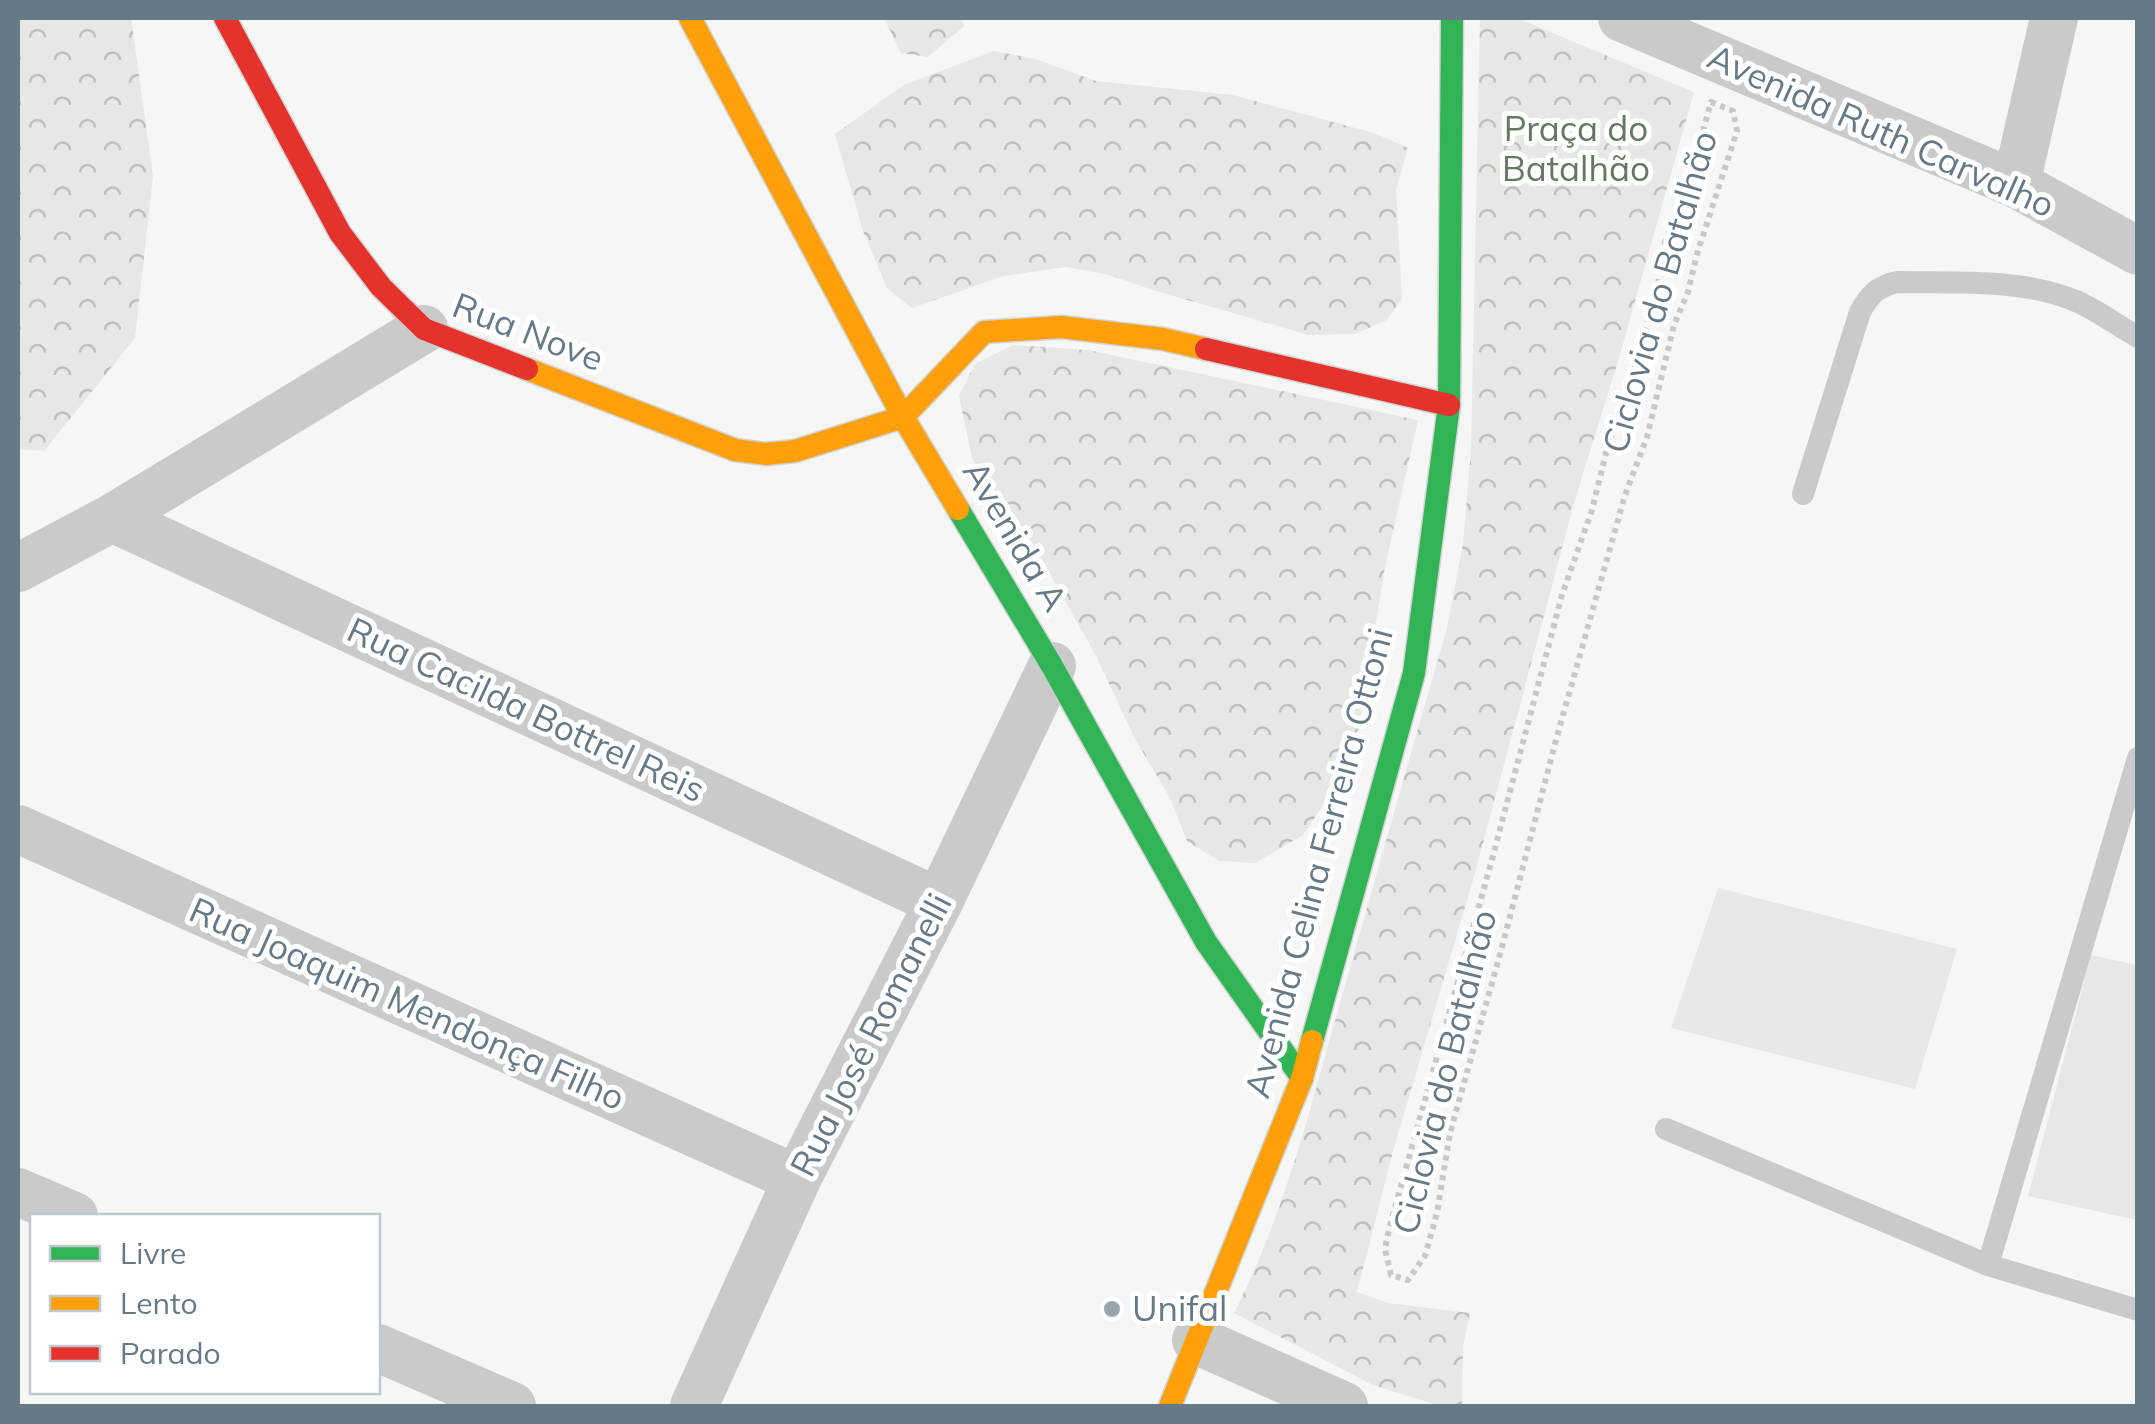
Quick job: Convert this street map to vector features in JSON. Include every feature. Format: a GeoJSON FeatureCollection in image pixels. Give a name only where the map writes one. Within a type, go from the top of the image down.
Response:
{"type":"FeatureCollection","features":[{"type":"Feature","properties":{"kind":"street","name":"Rua Nove"},"geometry":{"type":"LineString","coordinates":[[225,18],[340,233],[381,287],[424,329],[735,450],[766,454],[795,451],[903,417]]}},
{"type":"Feature","properties":{"kind":"street","name":"Avenida A"},"geometry":{"type":"LineString","coordinates":[[690,18],[903,417],[1052,666],[1206,942],[1302,1078]]}},
{"type":"Feature","properties":{"kind":"street","name":"Avenida Celina Ferreira Ottoni"},"geometry":{"type":"LineString","coordinates":[[1170,1406],[1302,1078],[1414,673],[1450,405],[1452,18]]}},
{"type":"Feature","properties":{"kind":"street","name":"Avenida Ruth Carvalho"},"geometry":{"type":"LineString","coordinates":[[1622,18],[2016,184],[2138,251]]}},
{"type":"Feature","properties":{"kind":"street"},"geometry":{"type":"LineString","coordinates":[[2016,184],[2054,18]]}},
{"type":"Feature","properties":{"kind":"street"},"geometry":{"type":"LineString","coordinates":[[903,417],[984,332],[1061,327],[1164,339],[1450,405]]}},
{"type":"Feature","properties":{"kind":"street"},"geometry":{"type":"LineString","coordinates":[[18,568],[112,518],[424,329]]}},
{"type":"Feature","properties":{"kind":"street","name":"Rua Cacilda Bottrel Reis"},"geometry":{"type":"LineString","coordinates":[[112,518],[939,902]]}},
{"type":"Feature","properties":{"kind":"street","name":"Rua José Romanelli"},"geometry":{"type":"LineString","coordinates":[[694,1406],[797,1178],[939,902],[1052,666]]}},
{"type":"Feature","properties":{"kind":"street","name":"Rua Joaquim Mendonça Filho"},"geometry":{"type":"LineString","coordinates":[[18,828],[797,1178]]}},
{"type":"Feature","properties":{"kind":"street"},"geometry":{"type":"LineString","coordinates":[[18,1192],[69,1214]]}},
{"type":"Feature","properties":{"kind":"street"},"geometry":{"type":"LineString","coordinates":[[1196,1340],[1344,1406]]}},
{"type":"Feature","properties":{"kind":"street"},"geometry":{"type":"LineString","coordinates":[[380,1349],[512,1406]]}},
{"type":"Feature","properties":{"kind":"lane"},"geometry":{"type":"LineString","coordinates":[[1803,494],[1860,312],[1870,295],[1882,286],[1897,282],[1999,285],[2042,291],[2077,302],[2138,337]]}},
{"type":"Feature","properties":{"kind":"lane"},"geometry":{"type":"LineString","coordinates":[[1988,1265],[2138,758]]}},
{"type":"Feature","properties":{"kind":"lane"},"geometry":{"type":"LineString","coordinates":[[1666,1130],[1988,1265],[2138,1310]]}},
{"type":"Feature","properties":{"kind":"path","name":"Ciclovia do Batalhão"},"geometry":{"type":"LineString","coordinates":[[1711,102],[1733,111],[1737,131],[1696,254],[1688,292],[1674,325],[1646,437],[1625,495],[1556,740],[1450,1133],[1424,1256],[1408,1280],[1391,1275],[1386,1249],[1389,1229],[1562,595],[1592,510],[1608,445],[1633,374],[1665,242],[1685,197],[1711,102]]}},
{"type":"Feature","properties":{"kind":"green space"},"geometry":{"type":"Polygon","coordinates":[[[18,18],[131,18],[153,176],[135,338],[44,451],[18,449],[18,18]]]}},
{"type":"Feature","properties":{"kind":"green space"},"geometry":{"type":"Polygon","coordinates":[[[884,18],[961,18],[964,26],[928,57],[901,53],[884,18]]]}},
{"type":"Feature","properties":{"kind":"green space","name":"Praça do Batalhão"},"geometry":{"type":"Polygon","coordinates":[[[1480,18],[1517,18],[1694,92],[1576,496],[1357,1292],[1388,1303],[1470,1313],[1463,1346],[1462,1406],[1441,1406],[1373,1385],[1234,1313],[1267,1240],[1305,1126],[1447,628],[1463,544],[1471,450],[1480,18]]]}},
{"type":"Feature","properties":{"kind":"green space"},"geometry":{"type":"Polygon","coordinates":[[[994,51],[1035,59],[1096,81],[1233,95],[1374,133],[1408,148],[1396,190],[1402,299],[1387,320],[1355,334],[1309,335],[1109,275],[1066,267],[1003,276],[912,308],[887,288],[863,231],[835,134],[904,85],[994,51]]]}},
{"type":"Feature","properties":{"kind":"green space"},"geometry":{"type":"Polygon","coordinates":[[[1013,345],[1088,350],[1418,420],[1385,567],[1353,761],[1303,835],[1255,863],[1219,861],[1187,841],[1170,798],[1034,545],[990,489],[972,458],[959,396],[975,364],[1013,345]]]}},
{"type":"Feature","properties":{"kind":"green space"},"geometry":{"type":"Polygon","coordinates":[[[1718,888],[1957,949],[1915,1089],[1671,1028],[1718,888]]]}},
{"type":"Feature","properties":{"kind":"green space"},"geometry":{"type":"Polygon","coordinates":[[[2091,955],[2137,965],[2137,1220],[2028,1196],[2091,955]]]}},
{"type":"Feature","properties":{"kind":"traffic: fast"},"geometry":{"type":"LineString","coordinates":[[1312,1041],[1414,673],[1449,405],[1452,18]]}},
{"type":"Feature","properties":{"kind":"traffic: fast"},"geometry":{"type":"LineString","coordinates":[[958,509],[1052,666],[1206,942],[1302,1078]]}},
{"type":"Feature","properties":{"kind":"traffic: slow"},"geometry":{"type":"LineString","coordinates":[[690,18],[903,417],[958,509]]}},
{"type":"Feature","properties":{"kind":"traffic: slow"},"geometry":{"type":"LineString","coordinates":[[527,369],[735,450],[766,454],[795,451],[903,417],[984,332],[1061,327],[1163,339],[1206,349]]}},
{"type":"Feature","properties":{"kind":"traffic: slow"},"geometry":{"type":"LineString","coordinates":[[1170,1406],[1302,1078],[1312,1041]]}},
{"type":"Feature","properties":{"kind":"traffic: jam"},"geometry":{"type":"LineString","coordinates":[[225,18],[340,233],[381,287],[424,329],[527,369]]}},
{"type":"Feature","properties":{"kind":"traffic: jam"},"geometry":{"type":"LineString","coordinates":[[1206,349],[1449,405]]}},
{"type":"Feature","properties":{"kind":"place","name":"Unifal"},"geometry":{"type":"Point","coordinates":[1112,1309]}}]}
